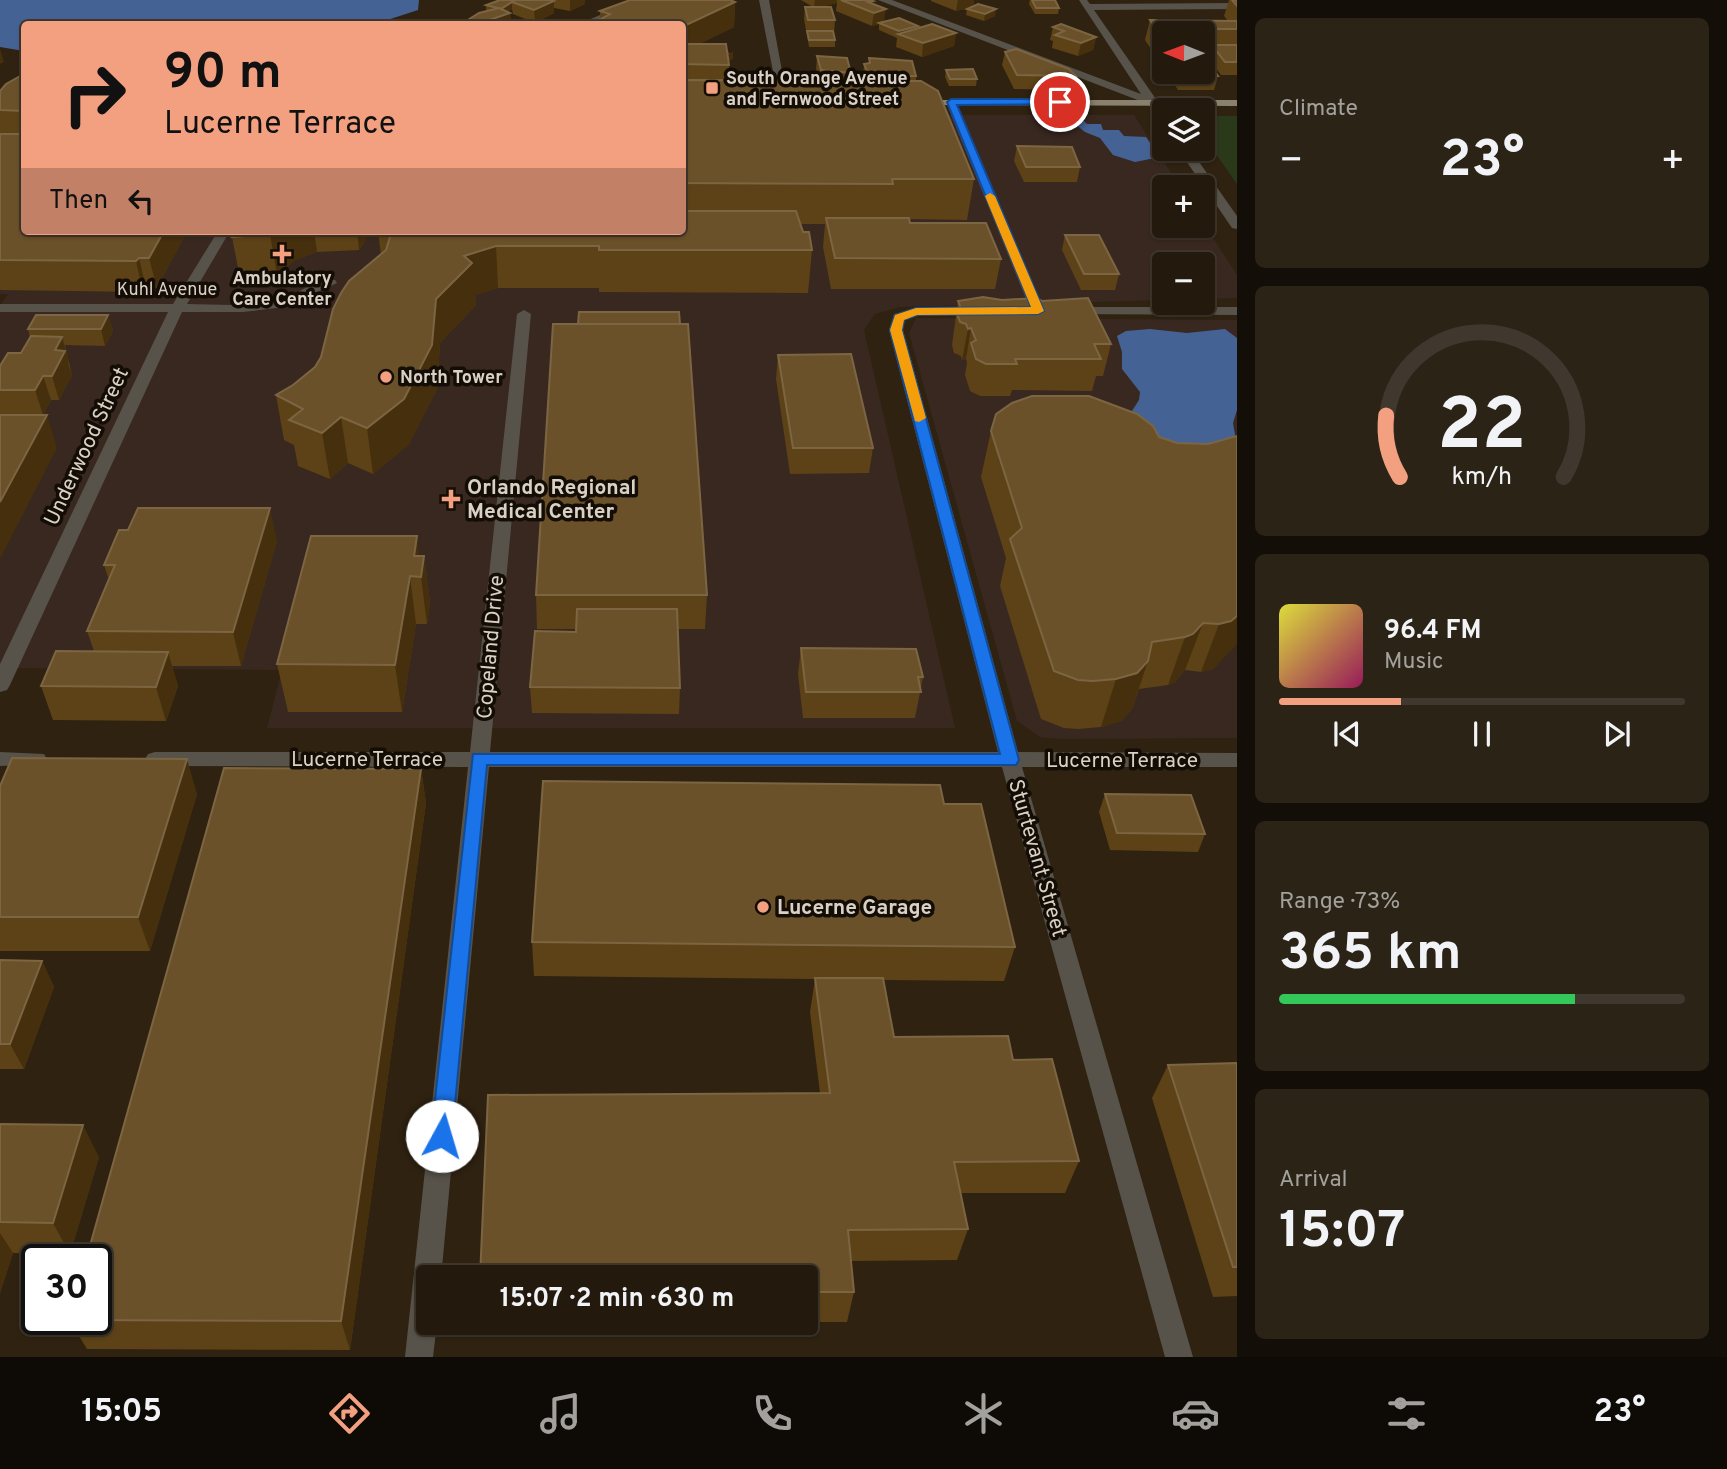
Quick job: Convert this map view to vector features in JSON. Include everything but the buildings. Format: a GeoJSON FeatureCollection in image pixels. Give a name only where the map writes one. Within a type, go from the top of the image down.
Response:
{"type":"FeatureCollection","features":[{"type":"Feature","properties":{"kind":"main road"},"geometry":{"type":"LineString","coordinates":[[772,102],[797,102]]}},
{"type":"Feature","properties":{"kind":"main road"},"geometry":{"type":"LineString","coordinates":[[901,102],[1152,102]]}},
{"type":"Feature","properties":{"kind":"main road"},"geometry":{"type":"LineString","coordinates":[[1215,103],[1237,103]]}},
{"type":"Feature","properties":{"kind":"street"},"geometry":{"type":"LineString","coordinates":[[591,21],[643,0]]}},
{"type":"Feature","properties":{"kind":"street"},"geometry":{"type":"LineString","coordinates":[[764,0],[784,102]]}},
{"type":"Feature","properties":{"kind":"street"},"geometry":{"type":"LineString","coordinates":[[883,0],[1152,102]]}},
{"type":"Feature","properties":{"kind":"street"},"geometry":{"type":"LineString","coordinates":[[1085,4],[1237,6]]}},
{"type":"Feature","properties":{"kind":"street"},"geometry":{"type":"LineString","coordinates":[[1085,4],[1152,101]]}},
{"type":"Feature","properties":{"kind":"street"},"geometry":{"type":"LineString","coordinates":[[1088,78],[1119,78],[1128,67]]}},
{"type":"Feature","properties":{"kind":"street"},"geometry":{"type":"LineString","coordinates":[[951,102],[1032,311],[1237,311]]}},
{"type":"Feature","properties":{"kind":"street"},"geometry":{"type":"LineString","coordinates":[[1193,161],[1237,225]]}},
{"type":"Feature","properties":{"kind":"street","name":"Underwood Street"},"geometry":{"type":"LineString","coordinates":[[0,685],[165,329],[222,235]]}},
{"type":"Feature","properties":{"kind":"street","name":"Kuhl Avenue"},"geometry":{"type":"LineString","coordinates":[[0,308],[243,308],[284,303],[330,283]]}},
{"type":"Feature","properties":{"kind":"street","name":"Sturtevant Street"},"geometry":{"type":"LineString","coordinates":[[998,311],[916,312],[899,317],[896,330],[1010,760],[1179,1357]]}},
{"type":"Feature","properties":{"kind":"street","name":"Copeland Drive"},"geometry":{"type":"LineString","coordinates":[[419,1357],[524,314]]}},
{"type":"Feature","properties":{"kind":"street"},"geometry":{"type":"LineString","coordinates":[[0,759],[58,759]]}},
{"type":"Feature","properties":{"kind":"street","name":"Lucerne Terrace"},"geometry":{"type":"LineString","coordinates":[[128,759],[1237,760]]}},
{"type":"Feature","properties":{"kind":"shaded area","name":"Orlando Regional Medical Center"},"geometry":{"type":"Polygon","coordinates":[[[686,115],[1134,115],[1152,143],[1152,161],[1163,161],[1172,175],[1152,175],[1152,238],[1213,238],[1237,275],[1237,298],[1215,299],[1215,252],[1152,252],[1152,300],[900,307],[875,314],[864,330],[955,728],[267,728],[282,670],[0,668],[0,306],[8,294],[0,294],[0,129],[21,218],[21,235],[686,235],[686,115]]]}},
{"type":"Feature","properties":{"kind":"shaded area"},"geometry":{"type":"Polygon","coordinates":[[[916,318],[1237,320],[1237,738],[1060,739],[1040,737],[1017,721],[909,333],[916,318]]]}},
{"type":"Feature","properties":{"kind":"green space"},"geometry":{"type":"Polygon","coordinates":[[[1215,116],[1237,116],[1237,184],[1215,153],[1215,116]]]}},
{"type":"Feature","properties":{"kind":"water"},"geometry":{"type":"Polygon","coordinates":[[[0,0],[419,0],[418,10],[384,21],[21,21],[21,50],[0,47],[0,0]]]}},
{"type":"Feature","properties":{"kind":"water"},"geometry":{"type":"Polygon","coordinates":[[[1070,120],[1101,124],[1103,130],[1119,130],[1124,136],[1146,137],[1152,146],[1152,159],[1135,162],[1113,155],[1100,138],[1085,132],[1070,120]]]}},
{"type":"Feature","properties":{"kind":"water"},"geometry":{"type":"Polygon","coordinates":[[[1150,329],[1187,333],[1225,329],[1237,338],[1237,410],[1233,423],[1237,446],[1164,444],[1130,414],[1139,400],[1140,392],[1122,369],[1122,352],[1117,336],[1126,331],[1150,329]]]}},
{"type":"Feature","properties":{"kind":"slow traffic"},"geometry":{"type":"LineString","coordinates":[[919,418],[896,330],[899,317],[916,312],[1038,311],[990,196]]}},
{"type":"Feature","properties":{"kind":"place","name":"South Orange Avenue and Fernwood Street"},"geometry":{"type":"Point","coordinates":[712,88]}},
{"type":"Feature","properties":{"kind":"place","name":"Ambulatory Care Center"},"geometry":{"type":"Point","coordinates":[282,254]}},
{"type":"Feature","properties":{"kind":"place","name":"North Tower"},"geometry":{"type":"Point","coordinates":[386,377]}},
{"type":"Feature","properties":{"kind":"place","name":"Orlando Regional Medical Center"},"geometry":{"type":"Point","coordinates":[451,499]}},
{"type":"Feature","properties":{"kind":"place","name":"Lucerne Garage"},"geometry":{"type":"Point","coordinates":[763,907]}},
{"type":"Feature","properties":{"kind":"route"},"geometry":{"type":"LineString","coordinates":[[442,1136],[479,759],[1010,760],[896,330],[899,317],[916,312],[1038,311],[951,102],[1060,102]]}}]}
